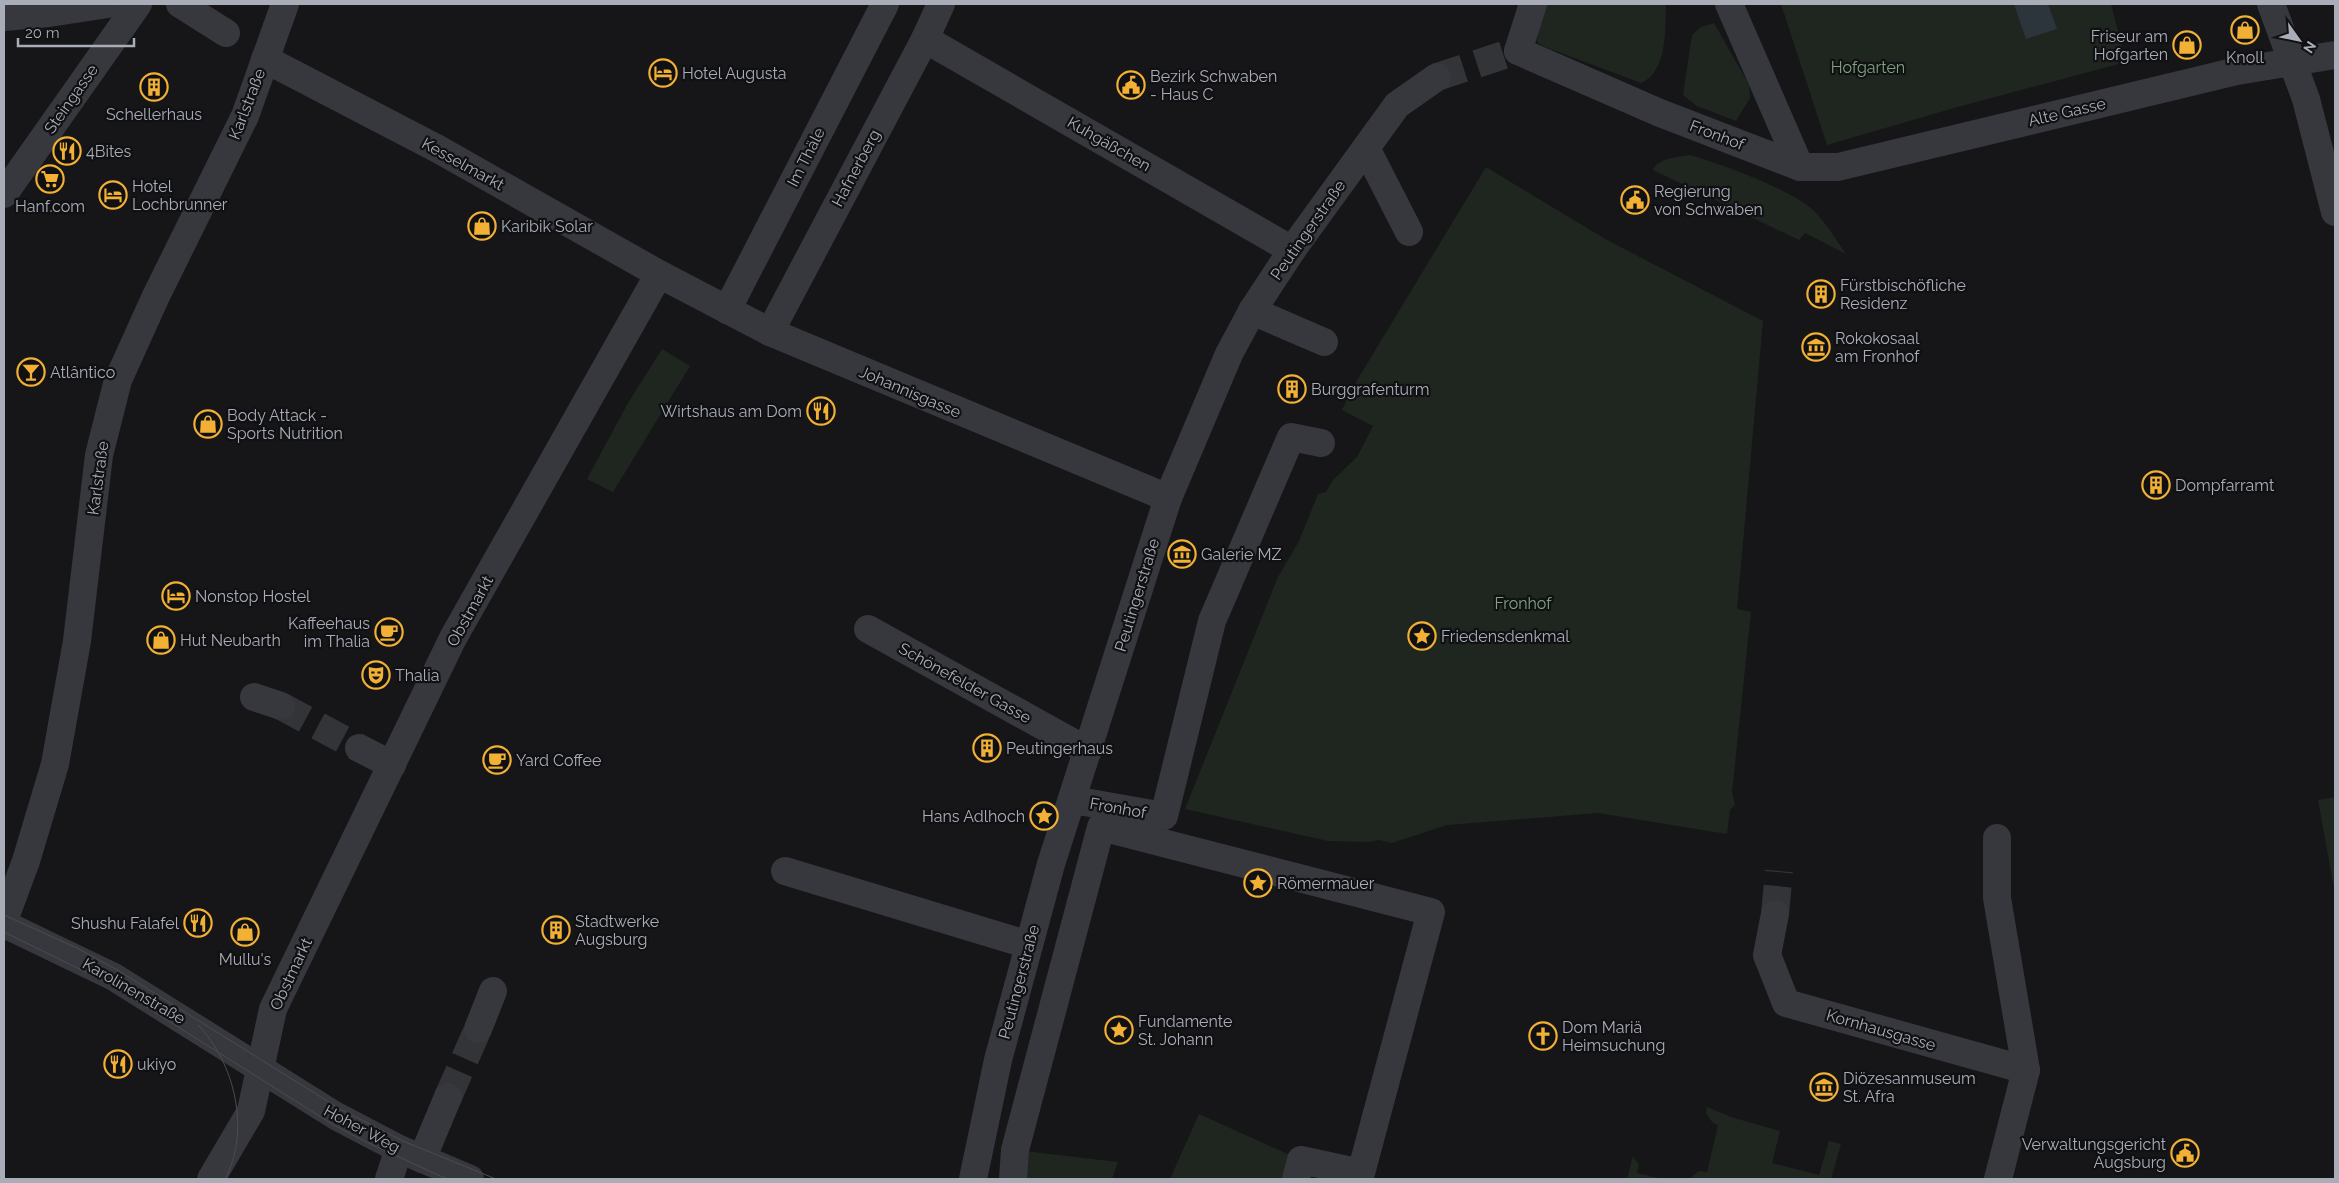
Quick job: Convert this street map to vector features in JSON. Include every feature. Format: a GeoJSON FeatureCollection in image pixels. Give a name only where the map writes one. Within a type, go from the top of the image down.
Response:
{"type":"FeatureCollection","features":[{"type":"Feature","properties":{"kind":"street"},"geometry":{"type":"LineString","coordinates":[[10,12],[108,4]]}},
{"type":"Feature","properties":{"kind":"street","name":"Steingasse"},"geometry":{"type":"LineString","coordinates":[[4,194],[138,4]]}},
{"type":"Feature","properties":{"kind":"street"},"geometry":{"type":"LineString","coordinates":[[180,4],[226,33]]}},
{"type":"Feature","properties":{"kind":"street","name":"Karlstraße"},"geometry":{"type":"LineString","coordinates":[[4,922],[26,861],[55,764],[78,641],[99,455],[118,380],[156,296],[234,138],[284,4]]}},
{"type":"Feature","properties":{"kind":"street","name":"Im Thäle"},"geometry":{"type":"LineString","coordinates":[[727,310],[885,4]]}},
{"type":"Feature","properties":{"kind":"street","name":"Hafnerberg"},"geometry":{"type":"LineString","coordinates":[[770,332],[925,39],[941,4]]}},
{"type":"Feature","properties":{"kind":"street","name":"Fronhof"},"geometry":{"type":"LineString","coordinates":[[1533,4],[1513,52],[1660,113],[1800,167]]}},
{"type":"Feature","properties":{"kind":"street"},"geometry":{"type":"LineString","coordinates":[[1729,4],[1800,167]]}},
{"type":"Feature","properties":{"kind":"street"},"geometry":{"type":"LineString","coordinates":[[2271,4],[2306,100],[2335,212]]}},
{"type":"Feature","properties":{"kind":"street","name":"Kuhgäßchen"},"geometry":{"type":"LineString","coordinates":[[925,39],[1292,250]]}},
{"type":"Feature","properties":{"kind":"street","name":"Alte Gasse"},"geometry":{"type":"LineString","coordinates":[[1800,167],[1838,167],[2237,71],[2335,55]]}},
{"type":"Feature","properties":{"kind":"street","name":"Kesselmarkt"},"geometry":{"type":"LineString","coordinates":[[265,59],[438,149],[659,274]]}},
{"type":"Feature","properties":{"kind":"street","name":"Peutingerstraße"},"geometry":{"type":"LineString","coordinates":[[973,1179],[998,1060],[1052,864],[1168,498],[1230,354],[1252,310],[1292,250],[1397,105],[1437,76]]}},
{"type":"Feature","properties":{"kind":"street"},"geometry":{"type":"LineString","coordinates":[[1366,148],[1409,232]]}},
{"type":"Feature","properties":{"kind":"street","name":"Johannisgasse"},"geometry":{"type":"LineString","coordinates":[[659,274],[770,332],[1168,498]]}},
{"type":"Feature","properties":{"kind":"street","name":"Obstmarkt"},"geometry":{"type":"LineString","coordinates":[[211,1179],[251,1111],[273,1009],[453,638],[659,274]]}},
{"type":"Feature","properties":{"kind":"street"},"geometry":{"type":"LineString","coordinates":[[1252,310],[1324,342]]}},
{"type":"Feature","properties":{"kind":"street","name":"Fronhof"},"geometry":{"type":"LineString","coordinates":[[1073,800],[1164,816],[1212,621],[1291,437],[1321,443]]}},
{"type":"Feature","properties":{"kind":"street","name":"Schönefelder Gasse"},"geometry":{"type":"LineString","coordinates":[[868,629],[1088,751]]}},
{"type":"Feature","properties":{"kind":"street"},"geometry":{"type":"LineString","coordinates":[[254,697],[281,706]]}},
{"type":"Feature","properties":{"kind":"street"},"geometry":{"type":"LineString","coordinates":[[359,748],[392,765]]}},
{"type":"Feature","properties":{"kind":"street"},"geometry":{"type":"LineString","coordinates":[[1013,1179],[1016,1150],[1101,827],[1431,912],[1361,1173],[1301,1160],[1296,1179]]}},
{"type":"Feature","properties":{"kind":"street"},"geometry":{"type":"LineString","coordinates":[[1997,838],[1997,898],[2026,1070],[1998,1179]]}},
{"type":"Feature","properties":{"kind":"street"},"geometry":{"type":"LineString","coordinates":[[785,871],[1029,945]]}},
{"type":"Feature","properties":{"kind":"street","name":"Kornhausgasse"},"geometry":{"type":"LineString","coordinates":[[1775,914],[1767,954],[1786,1003],[2026,1070]]}},
{"type":"Feature","properties":{"kind":"street","name":"Karolinenstraße"},"geometry":{"type":"LineString","coordinates":[[4,922],[114,977],[259,1069]]}},
{"type":"Feature","properties":{"kind":"street"},"geometry":{"type":"LineString","coordinates":[[478,1029],[493,990]]}},
{"type":"Feature","properties":{"kind":"street","name":"Hoher Weg"},"geometry":{"type":"LineString","coordinates":[[259,1069],[336,1116],[411,1154],[470,1179]]}},
{"type":"Feature","properties":{"kind":"street"},"geometry":{"type":"LineString","coordinates":[[389,1179],[411,1154],[448,1097]]}},
{"type":"Feature","properties":{"kind":"green space"},"geometry":{"type":"Polygon","coordinates":[[[1547,4],[1666,4],[1665,37],[1661,59],[1656,69],[1650,77],[1641,83],[1545,47],[1537,42],[1538,29],[1547,4]]]}},
{"type":"Feature","properties":{"kind":"green space","name":"Hofgarten"},"geometry":{"type":"Polygon","coordinates":[[[1781,4],[2111,4],[2126,62],[1954,108],[1827,145],[1781,4]]]}},
{"type":"Feature","properties":{"kind":"green space"},"geometry":{"type":"Polygon","coordinates":[[[1714,23],[1749,85],[1750,98],[1736,121],[1697,106],[1683,95],[1692,35],[1701,27],[1714,23]]]}},
{"type":"Feature","properties":{"kind":"green space"},"geometry":{"type":"Polygon","coordinates":[[[1690,155],[1754,178],[1802,202],[1822,220],[1846,254],[1805,233],[1799,240],[1653,170],[1659,163],[1674,157],[1690,155]]]}},
{"type":"Feature","properties":{"kind":"green space","name":"Fronhof"},"geometry":{"type":"Polygon","coordinates":[[[1486,167],[1607,240],[1763,321],[1737,609],[1751,612],[1732,792],[1735,805],[1730,810],[1727,834],[1598,813],[1447,825],[1392,843],[1379,840],[1368,842],[1328,841],[1185,809],[1278,577],[1299,541],[1318,494],[1326,492],[1333,480],[1357,457],[1373,426],[1342,410],[1353,387],[1486,167]]]}},
{"type":"Feature","properties":{"kind":"green space"},"geometry":{"type":"Polygon","coordinates":[[[662,349],[690,366],[613,492],[587,479],[628,403],[662,349]]]}},
{"type":"Feature","properties":{"kind":"green space"},"geometry":{"type":"Polygon","coordinates":[[[2335,797],[2335,894],[2318,800],[2335,797]]]}},
{"type":"Feature","properties":{"kind":"green space"},"geometry":{"type":"Polygon","coordinates":[[[1707,1107],[1731,1117],[1780,1131],[1772,1163],[1819,1175],[1829,1141],[1841,1144],[1831,1179],[1689,1179],[1699,1171],[1707,1172],[1718,1125],[1712,1122],[1706,1113],[1707,1107]]]}},
{"type":"Feature","properties":{"kind":"green space"},"geometry":{"type":"Polygon","coordinates":[[[1199,1114],[1301,1160],[1296,1179],[1170,1179],[1199,1114]]]}},
{"type":"Feature","properties":{"kind":"green space"},"geometry":{"type":"Polygon","coordinates":[[[1015,1150],[1118,1162],[1112,1179],[1013,1179],[1015,1150]]]}},
{"type":"Feature","properties":{"kind":"green space"},"geometry":{"type":"Polygon","coordinates":[[[1633,1156],[1639,1165],[1637,1173],[1663,1179],[1627,1179],[1633,1156]]]}},
{"type":"Feature","properties":{"kind":"shaded area"},"geometry":{"type":"Polygon","coordinates":[[[2014,4],[2048,4],[2057,29],[2026,39],[2014,4]]]}},
{"type":"Feature","properties":{"kind":"tunnel"},"geometry":{"type":"LineString","coordinates":[[1437,77],[1507,54]]}},
{"type":"Feature","properties":{"kind":"tunnel"},"geometry":{"type":"LineString","coordinates":[[281,706],[359,748]]}},
{"type":"Feature","properties":{"kind":"tunnel"},"geometry":{"type":"LineString","coordinates":[[1775,914],[1779,871]]}},
{"type":"Feature","properties":{"kind":"tunnel"},"geometry":{"type":"LineString","coordinates":[[448,1097],[478,1029]]}},
{"type":"Feature","properties":{"kind":"tram line"},"geometry":{"type":"LineString","coordinates":[[4,915],[77,948],[119,971],[340,1109],[403,1141],[496,1179]]}},
{"type":"Feature","properties":{"kind":"tram line"},"geometry":{"type":"LineString","coordinates":[[4,932],[110,984],[332,1124],[364,1141],[447,1179]]}},
{"type":"Feature","properties":{"kind":"tram line"},"geometry":{"type":"LineString","coordinates":[[198,1025],[211,1041],[221,1058],[230,1078],[235,1098],[238,1119],[237,1140],[233,1160],[225,1179]]}},
{"type":"Feature","properties":{"kind":"place","name":"Knoll"},"geometry":{"type":"Point","coordinates":[2245,30]}},
{"type":"Feature","properties":{"kind":"place","name":"Friseur am Hofgarten"},"geometry":{"type":"Point","coordinates":[2187,45]}},
{"type":"Feature","properties":{"kind":"place","name":"Hotel Augusta"},"geometry":{"type":"Point","coordinates":[663,73]}},
{"type":"Feature","properties":{"kind":"place","name":"Bezirk Schwaben - Haus C"},"geometry":{"type":"Point","coordinates":[1131,85]}},
{"type":"Feature","properties":{"kind":"place","name":"Schellerhaus"},"geometry":{"type":"Point","coordinates":[154,87]}},
{"type":"Feature","properties":{"kind":"place","name":"4Bites"},"geometry":{"type":"Point","coordinates":[67,151]}},
{"type":"Feature","properties":{"kind":"place","name":"Hanf.com"},"geometry":{"type":"Point","coordinates":[50,179]}},
{"type":"Feature","properties":{"kind":"place","name":"Hotel Lochbrunner"},"geometry":{"type":"Point","coordinates":[113,195]}},
{"type":"Feature","properties":{"kind":"place","name":"Regierung von Schwaben"},"geometry":{"type":"Point","coordinates":[1635,200]}},
{"type":"Feature","properties":{"kind":"place","name":"Karibik Solar"},"geometry":{"type":"Point","coordinates":[482,226]}},
{"type":"Feature","properties":{"kind":"place","name":"Fürstbischöfliche Residenz"},"geometry":{"type":"Point","coordinates":[1821,294]}},
{"type":"Feature","properties":{"kind":"place","name":"Rokokosaal am Fronhof"},"geometry":{"type":"Point","coordinates":[1816,347]}},
{"type":"Feature","properties":{"kind":"place","name":"Atlântico"},"geometry":{"type":"Point","coordinates":[31,372]}},
{"type":"Feature","properties":{"kind":"place","name":"Burggrafenturm"},"geometry":{"type":"Point","coordinates":[1292,389]}},
{"type":"Feature","properties":{"kind":"place","name":"Wirtshaus am Dom"},"geometry":{"type":"Point","coordinates":[821,411]}},
{"type":"Feature","properties":{"kind":"place","name":"Body Attack - Sports Nutrition"},"geometry":{"type":"Point","coordinates":[208,424]}},
{"type":"Feature","properties":{"kind":"place","name":"Dompfarramt"},"geometry":{"type":"Point","coordinates":[2156,485]}},
{"type":"Feature","properties":{"kind":"place","name":"Galerie MZ"},"geometry":{"type":"Point","coordinates":[1182,554]}},
{"type":"Feature","properties":{"kind":"place","name":"Nonstop Hostel"},"geometry":{"type":"Point","coordinates":[176,596]}},
{"type":"Feature","properties":{"kind":"place","name":"Kaffeehaus im Thalia"},"geometry":{"type":"Point","coordinates":[389,632]}},
{"type":"Feature","properties":{"kind":"place","name":"Friedensdenkmal"},"geometry":{"type":"Point","coordinates":[1422,636]}},
{"type":"Feature","properties":{"kind":"place","name":"Hut Neubarth"},"geometry":{"type":"Point","coordinates":[161,640]}},
{"type":"Feature","properties":{"kind":"place","name":"Thalia"},"geometry":{"type":"Point","coordinates":[376,675]}},
{"type":"Feature","properties":{"kind":"place","name":"Peutingerhaus"},"geometry":{"type":"Point","coordinates":[987,748]}},
{"type":"Feature","properties":{"kind":"place","name":"Yard Coffee"},"geometry":{"type":"Point","coordinates":[497,760]}},
{"type":"Feature","properties":{"kind":"place","name":"Hans Adlhoch"},"geometry":{"type":"Point","coordinates":[1044,816]}},
{"type":"Feature","properties":{"kind":"place","name":"Römermauer"},"geometry":{"type":"Point","coordinates":[1258,883]}},
{"type":"Feature","properties":{"kind":"place","name":"Shushu Falafel"},"geometry":{"type":"Point","coordinates":[198,923]}},
{"type":"Feature","properties":{"kind":"place","name":"Stadtwerke Augsburg"},"geometry":{"type":"Point","coordinates":[556,930]}},
{"type":"Feature","properties":{"kind":"place","name":"Mullu's"},"geometry":{"type":"Point","coordinates":[245,932]}},
{"type":"Feature","properties":{"kind":"place","name":"Fundamente St. Johann"},"geometry":{"type":"Point","coordinates":[1119,1030]}},
{"type":"Feature","properties":{"kind":"place","name":"Dom Mariä Heimsuchung"},"geometry":{"type":"Point","coordinates":[1543,1036]}},
{"type":"Feature","properties":{"kind":"place","name":"ukiyo"},"geometry":{"type":"Point","coordinates":[118,1064]}},
{"type":"Feature","properties":{"kind":"place","name":"Diözesanmuseum St. Afra"},"geometry":{"type":"Point","coordinates":[1824,1087]}},
{"type":"Feature","properties":{"kind":"place","name":"Verwaltungsgericht Augsburg"},"geometry":{"type":"Point","coordinates":[2185,1153]}}]}
